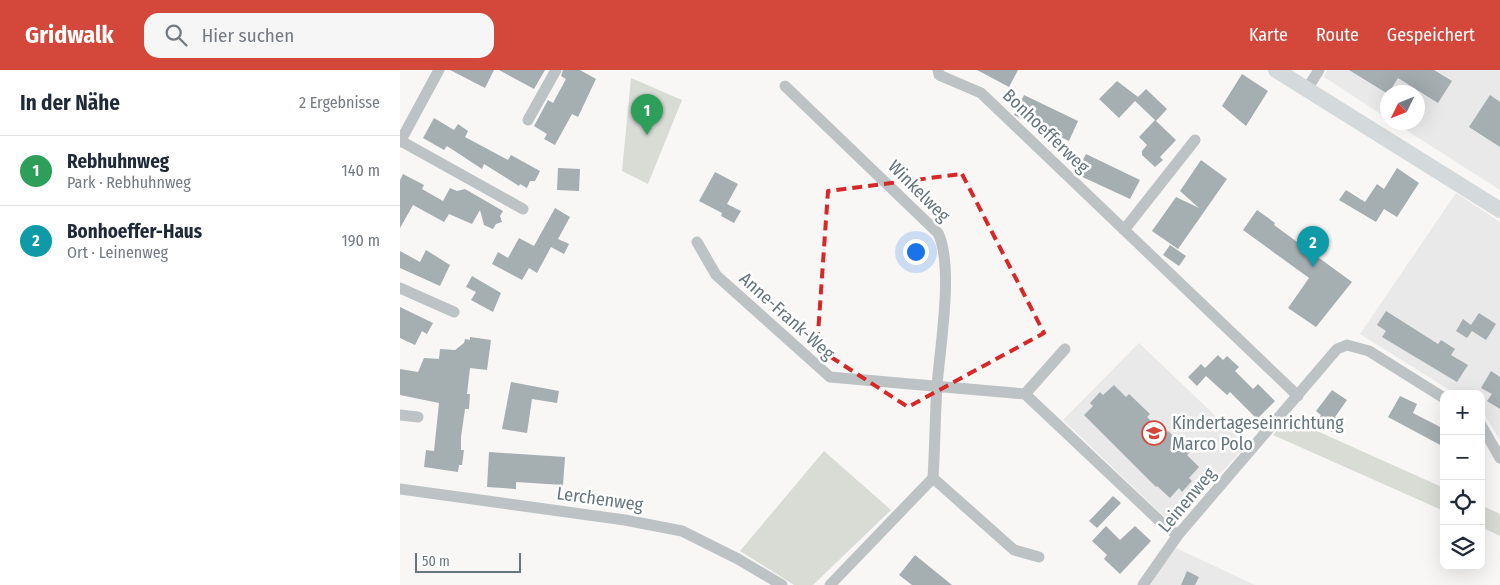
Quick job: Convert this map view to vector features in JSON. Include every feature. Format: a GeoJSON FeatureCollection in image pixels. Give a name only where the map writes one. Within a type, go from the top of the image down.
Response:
{"type":"FeatureCollection","features":[{"type":"Feature","properties":{"kind":"main road"},"geometry":{"type":"LineString","coordinates":[[1287,73],[1307,90],[1500,210]]}},
{"type":"Feature","properties":{"kind":"street"},"geometry":{"type":"LineString","coordinates":[[439,70],[400,141],[522,209]]}},
{"type":"Feature","properties":{"kind":"street"},"geometry":{"type":"LineString","coordinates":[[528,120],[556,70]]}},
{"type":"Feature","properties":{"kind":"street","name":"Bonhoefferweg"},"geometry":{"type":"LineString","coordinates":[[938,70],[938,76],[981,93],[1298,396]]}},
{"type":"Feature","properties":{"kind":"street"},"geometry":{"type":"LineString","coordinates":[[1307,90],[1319,70]]}},
{"type":"Feature","properties":{"kind":"street","name":"Winkelweg"},"geometry":{"type":"LineString","coordinates":[[785,86],[938,233],[943,243],[946,270],[937,387],[933,478]]}},
{"type":"Feature","properties":{"kind":"street"},"geometry":{"type":"LineString","coordinates":[[1124,230],[1195,140]]}},
{"type":"Feature","properties":{"kind":"street","name":"Anne-Frank-Weg"},"geometry":{"type":"LineString","coordinates":[[697,242],[716,275],[830,377],[1025,394]]}},
{"type":"Feature","properties":{"kind":"street"},"geometry":{"type":"LineString","coordinates":[[400,288],[454,312]]}},
{"type":"Feature","properties":{"kind":"street","name":"Leinenweg"},"geometry":{"type":"LineString","coordinates":[[1143,585],[1178,535],[1337,349],[1348,345],[1369,350],[1440,395]]}},
{"type":"Feature","properties":{"kind":"street"},"geometry":{"type":"LineString","coordinates":[[1065,349],[1025,394],[1165,526],[1178,535]]}},
{"type":"Feature","properties":{"kind":"street"},"geometry":{"type":"LineString","coordinates":[[400,415],[418,417]]}},
{"type":"Feature","properties":{"kind":"street"},"geometry":{"type":"LineString","coordinates":[[1485,432],[1500,458]]}},
{"type":"Feature","properties":{"kind":"street"},"geometry":{"type":"LineString","coordinates":[[830,585],[933,478],[1014,550],[1039,557]]}},
{"type":"Feature","properties":{"kind":"street","name":"Lerchenweg"},"geometry":{"type":"LineString","coordinates":[[400,489],[625,520],[682,531],[738,559],[782,585]]}},
{"type":"Feature","properties":{"kind":"highlighted area"},"geometry":{"type":"Polygon","coordinates":[[[962,174],[1044,333],[908,407],[817,348],[828,191],[962,174]]]}},
{"type":"Feature","properties":{"kind":"shaded area"},"geometry":{"type":"Polygon","coordinates":[[[1327,70],[1500,70],[1500,190],[1406,130],[1425,130],[1425,85],[1380,85],[1380,113],[1324,77],[1327,70]]]}},
{"type":"Feature","properties":{"kind":"shaded area"},"geometry":{"type":"Polygon","coordinates":[[[631,78],[682,100],[648,184],[622,171],[631,78]]]}},
{"type":"Feature","properties":{"kind":"shaded area"},"geometry":{"type":"Polygon","coordinates":[[[1456,193],[1500,222],[1500,440],[1485,416],[1485,390],[1450,390],[1360,334],[1456,193]]]}},
{"type":"Feature","properties":{"kind":"shaded area","name":"Kindertageseinrichtung Marco Polo"},"geometry":{"type":"Polygon","coordinates":[[[1139,343],[1246,445],[1174,526],[1063,420],[1139,343]]]}},
{"type":"Feature","properties":{"kind":"shaded area"},"geometry":{"type":"Polygon","coordinates":[[[1288,418],[1440,486],[1440,509],[1273,435],[1288,418]]]}},
{"type":"Feature","properties":{"kind":"shaded area"},"geometry":{"type":"Polygon","coordinates":[[[824,451],[891,510],[813,585],[794,585],[740,551],[824,451]]]}},
{"type":"Feature","properties":{"kind":"shaded area"},"geometry":{"type":"Polygon","coordinates":[[[1485,507],[1500,514],[1500,536],[1485,529],[1485,507]]]}},
{"type":"Feature","properties":{"kind":"shaded area"},"geometry":{"type":"Polygon","coordinates":[[[1176,548],[1255,585],[1150,585],[1176,548]]]}},
{"type":"Feature","properties":{"kind":"building"},"geometry":{"type":"Polygon","coordinates":[[[450,70],[494,70],[485,88],[450,70]]]}},
{"type":"Feature","properties":{"kind":"building"},"geometry":{"type":"Polygon","coordinates":[[[499,70],[545,70],[534,89],[499,70]]]}},
{"type":"Feature","properties":{"kind":"building"},"geometry":{"type":"Polygon","coordinates":[[[563,70],[580,70],[596,79],[578,117],[572,114],[555,145],[544,139],[547,134],[534,126],[548,100],[553,103],[566,79],[561,76],[563,70]]]}},
{"type":"Feature","properties":{"kind":"building"},"geometry":{"type":"Polygon","coordinates":[[[977,70],[1018,70],[1009,87],[977,70]]]}},
{"type":"Feature","properties":{"kind":"building"},"geometry":{"type":"Polygon","coordinates":[[[1349,70],[1434,70],[1452,81],[1438,103],[1425,95],[1425,85],[1409,85],[1398,78],[1394,85],[1380,85],[1380,89],[1349,70]]]}},
{"type":"Feature","properties":{"kind":"building"},"geometry":{"type":"Polygon","coordinates":[[[1242,74],[1268,91],[1246,126],[1222,106],[1242,74]]]}},
{"type":"Feature","properties":{"kind":"building"},"geometry":{"type":"Polygon","coordinates":[[[1117,81],[1138,97],[1146,89],[1167,109],[1156,121],[1176,140],[1160,157],[1163,160],[1155,167],[1142,155],[1142,151],[1147,145],[1139,137],[1155,120],[1135,101],[1119,118],[1099,99],[1117,81]]]}},
{"type":"Feature","properties":{"kind":"building"},"geometry":{"type":"Polygon","coordinates":[[[1024,95],[1078,121],[1069,141],[1014,115],[1024,95]]]}},
{"type":"Feature","properties":{"kind":"building"},"geometry":{"type":"Polygon","coordinates":[[[1490,95],[1500,102],[1500,147],[1469,127],[1490,95]]]}},
{"type":"Feature","properties":{"kind":"building"},"geometry":{"type":"Polygon","coordinates":[[[434,118],[454,130],[458,124],[468,131],[465,137],[508,160],[511,155],[540,171],[535,181],[530,181],[527,188],[520,184],[519,186],[484,164],[482,169],[447,146],[444,150],[423,138],[434,118]]]}},
{"type":"Feature","properties":{"kind":"building"},"geometry":{"type":"Polygon","coordinates":[[[1086,154],[1140,180],[1130,199],[1076,174],[1086,154]]]}},
{"type":"Feature","properties":{"kind":"building"},"geometry":{"type":"Polygon","coordinates":[[[1201,160],[1227,179],[1178,249],[1152,231],[1176,197],[1199,208],[1180,191],[1201,160]]]}},
{"type":"Feature","properties":{"kind":"building"},"geometry":{"type":"Polygon","coordinates":[[[558,168],[580,169],[579,191],[557,190],[558,168]]]}},
{"type":"Feature","properties":{"kind":"building"},"geometry":{"type":"Polygon","coordinates":[[[1397,168],[1419,183],[1397,217],[1384,209],[1376,222],[1339,200],[1346,190],[1365,202],[1377,184],[1384,189],[1397,168]]]}},
{"type":"Feature","properties":{"kind":"building"},"geometry":{"type":"Polygon","coordinates":[[[715,172],[738,184],[727,204],[741,211],[734,223],[721,216],[722,213],[699,201],[715,172]]]}},
{"type":"Feature","properties":{"kind":"building"},"geometry":{"type":"Polygon","coordinates":[[[403,174],[424,185],[422,189],[443,201],[450,188],[457,191],[465,189],[503,211],[500,216],[502,222],[496,224],[493,229],[484,225],[480,210],[472,224],[449,214],[444,222],[413,205],[400,228],[400,180],[403,174]]]}},
{"type":"Feature","properties":{"kind":"building"},"geometry":{"type":"Polygon","coordinates":[[[555,208],[570,217],[558,239],[569,244],[564,254],[551,247],[537,273],[529,268],[522,280],[492,264],[498,252],[508,258],[519,238],[534,246],[555,208]]]}},
{"type":"Feature","properties":{"kind":"building"},"geometry":{"type":"Polygon","coordinates":[[[1257,210],[1275,223],[1274,225],[1352,282],[1316,327],[1288,308],[1309,278],[1243,230],[1257,210]]]}},
{"type":"Feature","properties":{"kind":"building"},"geometry":{"type":"Polygon","coordinates":[[[1170,245],[1186,256],[1179,266],[1163,255],[1170,245]]]}},
{"type":"Feature","properties":{"kind":"building"},"geometry":{"type":"Polygon","coordinates":[[[426,250],[450,265],[440,286],[400,268],[400,251],[420,262],[426,250]]]}},
{"type":"Feature","properties":{"kind":"building"},"geometry":{"type":"Polygon","coordinates":[[[472,276],[501,293],[493,312],[471,300],[476,292],[466,287],[472,276]]]}},
{"type":"Feature","properties":{"kind":"building"},"geometry":{"type":"Polygon","coordinates":[[[400,307],[433,323],[427,334],[422,331],[415,345],[400,338],[400,307]]]}},
{"type":"Feature","properties":{"kind":"building"},"geometry":{"type":"Polygon","coordinates":[[[1386,311],[1438,344],[1441,340],[1455,349],[1451,355],[1468,365],[1457,382],[1382,337],[1386,331],[1377,325],[1386,311]]]}},
{"type":"Feature","properties":{"kind":"building"},"geometry":{"type":"Polygon","coordinates":[[[1479,313],[1496,324],[1486,340],[1472,331],[1467,338],[1456,331],[1463,319],[1471,325],[1479,313]]]}},
{"type":"Feature","properties":{"kind":"building"},"geometry":{"type":"Polygon","coordinates":[[[470,337],[491,340],[487,370],[470,368],[467,394],[470,394],[469,409],[465,409],[461,437],[461,450],[464,450],[462,465],[459,465],[458,472],[424,467],[426,450],[434,451],[439,403],[400,395],[400,369],[418,372],[424,358],[439,359],[440,349],[455,350],[464,343],[465,339],[470,340],[470,337]]]}},
{"type":"Feature","properties":{"kind":"building"},"geometry":{"type":"Polygon","coordinates":[[[1218,355],[1223,360],[1227,356],[1239,367],[1235,371],[1253,389],[1258,384],[1275,401],[1257,419],[1230,392],[1227,395],[1206,376],[1197,386],[1188,377],[1201,364],[1205,368],[1218,355]]]}},
{"type":"Feature","properties":{"kind":"building"},"geometry":{"type":"Polygon","coordinates":[[[1491,371],[1500,377],[1500,409],[1487,401],[1492,394],[1481,388],[1491,371]]]}},
{"type":"Feature","properties":{"kind":"building"},"geometry":{"type":"Polygon","coordinates":[[[511,382],[559,391],[557,403],[532,399],[527,433],[502,429],[511,382]]]}},
{"type":"Feature","properties":{"kind":"building"},"geometry":{"type":"Polygon","coordinates":[[[1114,385],[1126,397],[1129,394],[1150,414],[1147,417],[1165,435],[1168,431],[1190,452],[1187,455],[1199,467],[1189,478],[1192,481],[1182,492],[1179,488],[1170,498],[1156,487],[1084,415],[1093,406],[1090,403],[1100,392],[1103,395],[1114,385]]]}},
{"type":"Feature","properties":{"kind":"building"},"geometry":{"type":"Polygon","coordinates":[[[1332,390],[1347,400],[1335,417],[1340,421],[1332,432],[1315,424],[1321,415],[1316,411],[1332,390]]]}},
{"type":"Feature","properties":{"kind":"building"},"geometry":{"type":"Polygon","coordinates":[[[1400,396],[1417,404],[1413,413],[1440,427],[1440,445],[1388,417],[1400,396]]]}},
{"type":"Feature","properties":{"kind":"building"},"geometry":{"type":"Polygon","coordinates":[[[489,452],[565,457],[563,485],[516,482],[516,489],[487,487],[489,452]]]}},
{"type":"Feature","properties":{"kind":"building"},"geometry":{"type":"Polygon","coordinates":[[[1113,496],[1121,503],[1097,528],[1089,521],[1113,496]]]}},
{"type":"Feature","properties":{"kind":"building"},"geometry":{"type":"Polygon","coordinates":[[[1106,526],[1120,540],[1135,526],[1151,541],[1120,574],[1104,559],[1107,555],[1092,541],[1106,526]]]}},
{"type":"Feature","properties":{"kind":"building"},"geometry":{"type":"Polygon","coordinates":[[[915,555],[952,585],[912,585],[899,575],[915,555]]]}},
{"type":"Feature","properties":{"kind":"building"},"geometry":{"type":"Polygon","coordinates":[[[1187,571],[1199,577],[1195,585],[1181,585],[1187,571]]]}},
{"type":"Feature","properties":{"kind":"place","name":"Rebhuhnweg"},"geometry":{"type":"Point","coordinates":[647,135]}},
{"type":"Feature","properties":{"kind":"place","name":"Bonhoeffer-Haus"},"geometry":{"type":"Point","coordinates":[1313,267]}},
{"type":"Feature","properties":{"kind":"place","name":"Kindertageseinrichtung Marco Polo"},"geometry":{"type":"Point","coordinates":[1154,433]}}]}
